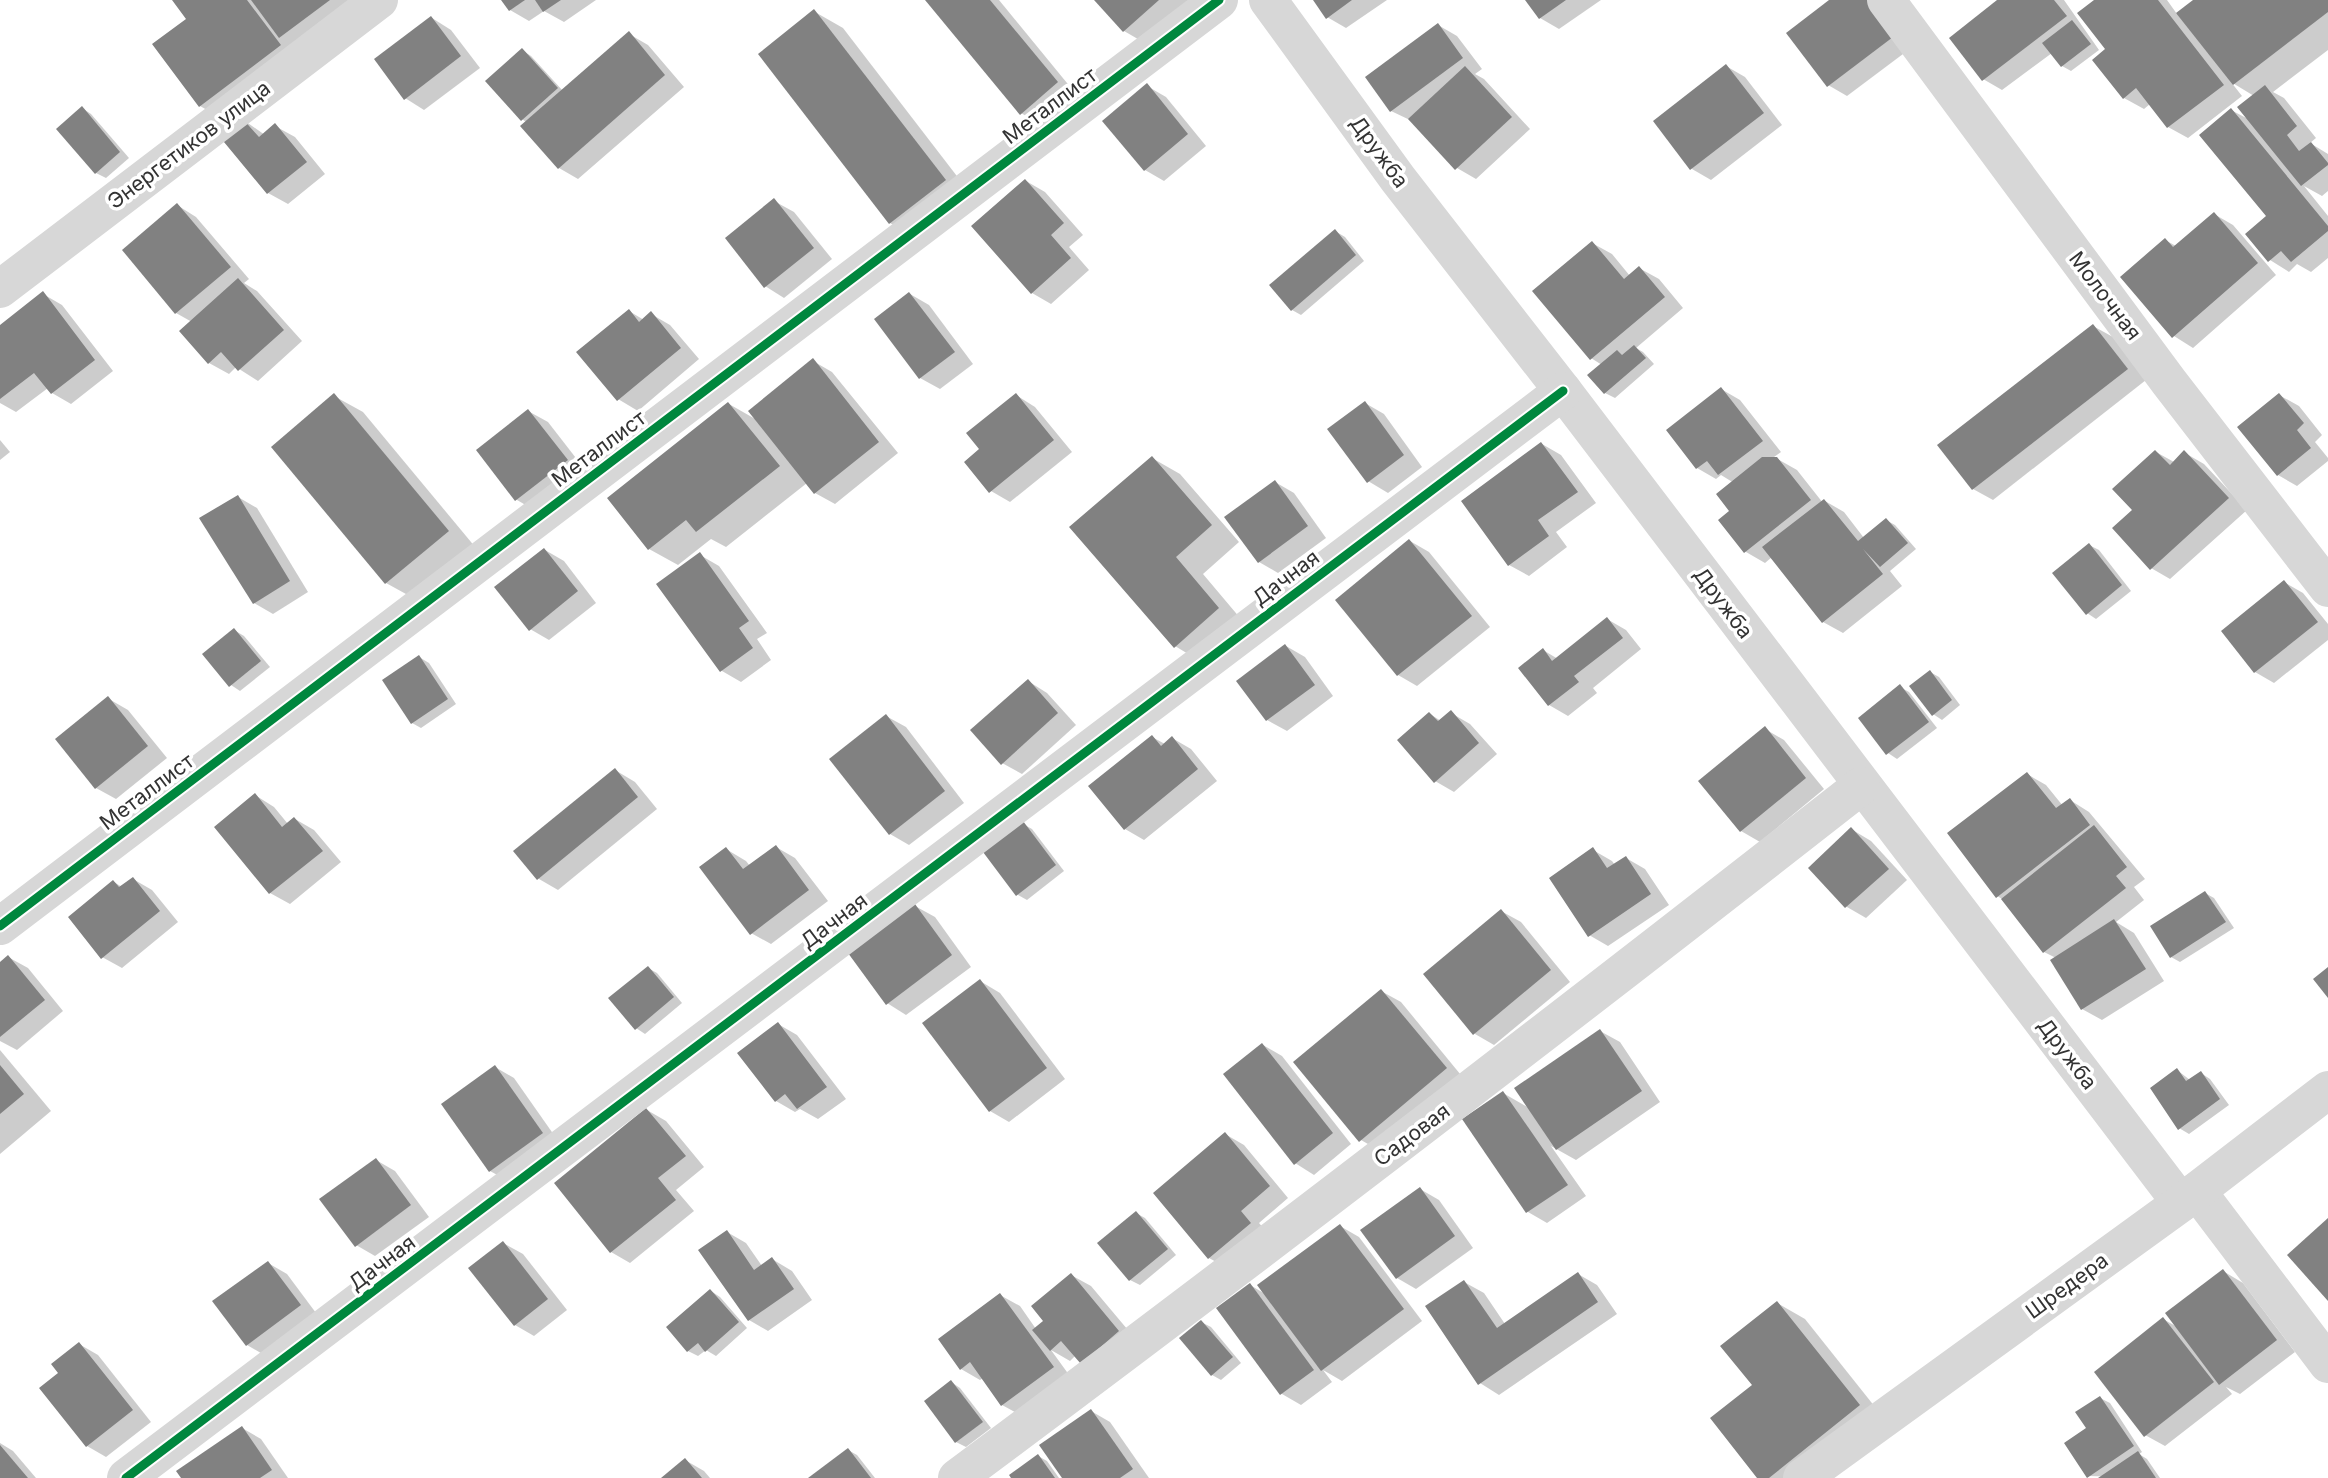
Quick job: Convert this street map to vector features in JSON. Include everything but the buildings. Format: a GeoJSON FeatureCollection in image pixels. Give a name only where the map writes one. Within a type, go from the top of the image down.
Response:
{"type":"FeatureCollection","features":[{"type":"Feature","properties":{"kind":"street","name":"Энергетиков улица"},"geometry":{"type":"LineString","coordinates":[[0,289],[379,0]]}},
{"type":"Feature","properties":{"kind":"street","name":"Металлист"},"geometry":{"type":"LineString","coordinates":[[0,926],[1219,0]]}},
{"type":"Feature","properties":{"kind":"street","name":"Дружба"},"geometry":{"type":"LineString","coordinates":[[1268,0],[1398,179],[1563,391],[1861,786],[2189,1197],[2328,1364]]}},
{"type":"Feature","properties":{"kind":"street","name":"Молочная"},"geometry":{"type":"LineString","coordinates":[[1886,0],[2169,382],[2328,588]]}},
{"type":"Feature","properties":{"kind":"street","name":"Дачная"},"geometry":{"type":"LineString","coordinates":[[126,1478],[1563,391]]}},
{"type":"Feature","properties":{"kind":"street","name":"Садовая"},"geometry":{"type":"LineString","coordinates":[[957,1478],[1210,1290],[1861,786]]}},
{"type":"Feature","properties":{"kind":"street","name":"Шредера"},"geometry":{"type":"LineString","coordinates":[[1802,1478],[2189,1197],[2328,1090]]}},
{"type":"Feature","properties":{"kind":"cycle path"},"geometry":{"type":"LineString","coordinates":[[0,926],[1219,0]]}},
{"type":"Feature","properties":{"kind":"cycle path"},"geometry":{"type":"LineString","coordinates":[[126,1478],[1563,391]]}}]}
